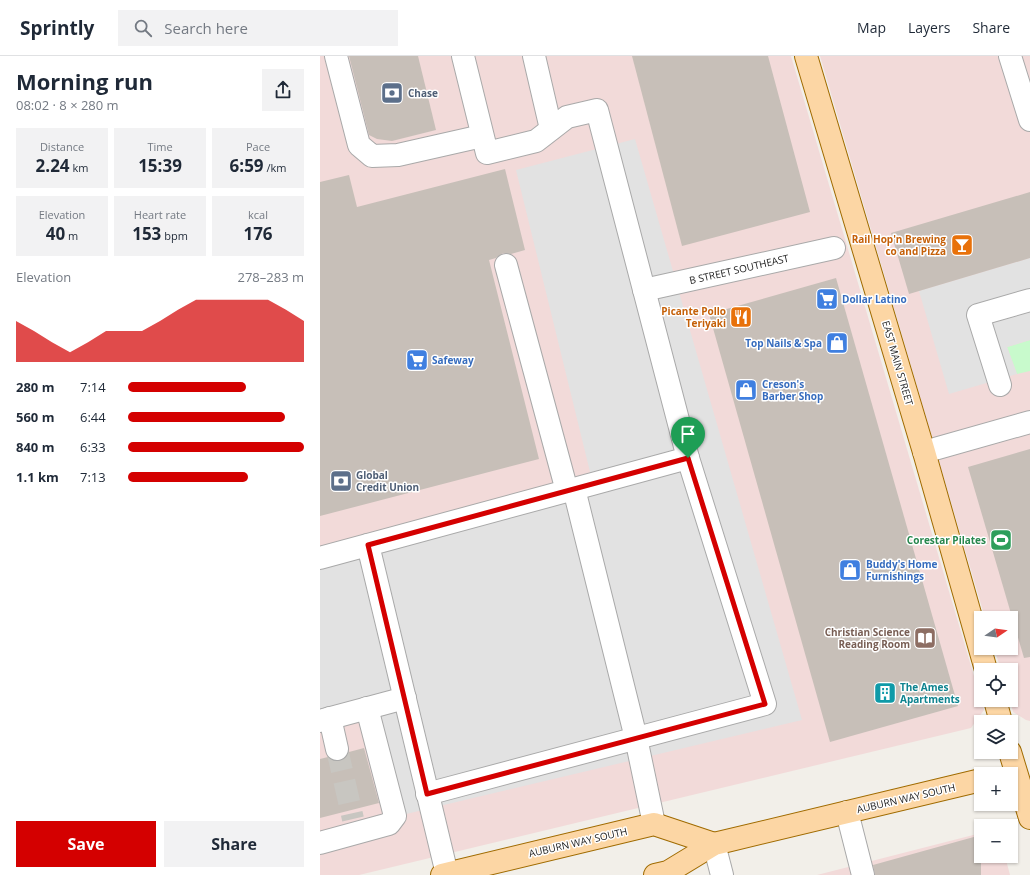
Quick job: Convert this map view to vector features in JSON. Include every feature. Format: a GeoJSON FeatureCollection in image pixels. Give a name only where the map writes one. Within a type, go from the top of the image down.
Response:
{"type":"FeatureCollection","features":[{"type":"Feature","properties":{"kind":"main road","name":"EAST MAIN STREET"},"geometry":{"type":"LineString","coordinates":[[806,56],[924,452],[984,663]]}},
{"type":"Feature","properties":{"kind":"main road"},"geometry":{"type":"LineString","coordinates":[[1016,766],[1030,818]]}},
{"type":"Feature","properties":{"kind":"main road","name":"AUBURN WAY SOUTH"},"geometry":{"type":"LineString","coordinates":[[655,875],[668,872],[714,844],[974,782]]}},
{"type":"Feature","properties":{"kind":"main road"},"geometry":{"type":"LineString","coordinates":[[654,824],[714,844]]}},
{"type":"Feature","properties":{"kind":"main road","name":"AUBURN WAY SOUTH"},"geometry":{"type":"LineString","coordinates":[[444,874],[654,824]]}},
{"type":"Feature","properties":{"kind":"street"},"geometry":{"type":"LineString","coordinates":[[336,56],[360,145],[372,156],[398,155],[482,136]]}},
{"type":"Feature","properties":{"kind":"street"},"geometry":{"type":"LineString","coordinates":[[427,794],[765,704],[688,458],[598,110],[567,117],[544,135],[487,153],[463,56]]}},
{"type":"Feature","properties":{"kind":"street"},"geometry":{"type":"LineString","coordinates":[[534,56],[544,135]]}},
{"type":"Feature","properties":{"kind":"street"},"geometry":{"type":"LineString","coordinates":[[1010,56],[1030,120]]}},
{"type":"Feature","properties":{"kind":"street","name":"B STREET SOUTHEAST"},"geometry":{"type":"LineString","coordinates":[[644,290],[834,248]]}},
{"type":"Feature","properties":{"kind":"street"},"geometry":{"type":"LineString","coordinates":[[506,265],[570,490],[636,738],[654,824]]}},
{"type":"Feature","properties":{"kind":"street"},"geometry":{"type":"LineString","coordinates":[[1000,385],[978,315],[1030,300]]}},
{"type":"Feature","properties":{"kind":"street"},"geometry":{"type":"LineString","coordinates":[[924,452],[1030,422]]}},
{"type":"Feature","properties":{"kind":"street"},"geometry":{"type":"LineString","coordinates":[[320,558],[688,458]]}},
{"type":"Feature","properties":{"kind":"street"},"geometry":{"type":"LineString","coordinates":[[368,545],[405,698],[444,874]]}},
{"type":"Feature","properties":{"kind":"street"},"geometry":{"type":"LineString","coordinates":[[337,749],[325,720],[405,698]]}},
{"type":"Feature","properties":{"kind":"street"},"geometry":{"type":"LineString","coordinates":[[320,843],[354,827],[389,824],[395,816],[367,708]]}},
{"type":"Feature","properties":{"kind":"street"},"geometry":{"type":"LineString","coordinates":[[847,812],[863,875]]}},
{"type":"Feature","properties":{"kind":"street"},"geometry":{"type":"LineString","coordinates":[[714,844],[722,875]]}},
{"type":"Feature","properties":{"kind":"shaded area"},"geometry":{"type":"Polygon","coordinates":[[[320,56],[791,56],[974,676],[974,707],[983,707],[984,710],[980,715],[974,715],[974,724],[971,728],[359,875],[320,875],[320,56]]]}},
{"type":"Feature","properties":{"kind":"shaded area"},"geometry":{"type":"Polygon","coordinates":[[[820,56],[1030,56],[1030,721],[1013,712],[1012,707],[1018,707],[1018,663],[999,663],[996,655],[1018,655],[1018,611],[983,611],[820,56]]]}},
{"type":"Feature","properties":{"kind":"shaded area"},"geometry":{"type":"Polygon","coordinates":[[[635,139],[802,720],[402,815],[371,707],[320,721],[320,558],[593,484],[516,170],[635,139]]]}},
{"type":"Feature","properties":{"kind":"shaded area"},"geometry":{"type":"Polygon","coordinates":[[[1030,258],[1030,340],[1007,347],[1017,374],[949,394],[919,291],[1030,258]]]}},
{"type":"Feature","properties":{"kind":"shaded area"},"geometry":{"type":"Polygon","coordinates":[[[974,835],[974,863],[1007,863],[1010,875],[817,875],[974,835]]]}},
{"type":"Feature","properties":{"kind":"green space"},"geometry":{"type":"Polygon","coordinates":[[[1030,340],[1030,371],[1017,374],[1007,347],[1030,340]]]}},
{"type":"Feature","properties":{"kind":"building","name":"Chase"},"geometry":{"type":"Polygon","coordinates":[[[349,56],[418,56],[436,130],[392,141],[377,139],[369,135],[349,56]]]}},
{"type":"Feature","properties":{"kind":"building"},"geometry":{"type":"Polygon","coordinates":[[[632,56],[768,56],[810,212],[682,246],[632,56]]]}},
{"type":"Feature","properties":{"kind":"building","name":"Safeway"},"geometry":{"type":"Polygon","coordinates":[[[505,169],[525,250],[511,254],[503,253],[496,258],[489,260],[539,459],[320,516],[320,182],[349,175],[357,207],[505,169]]]}},
{"type":"Feature","properties":{"kind":"building","name":"Rail Hop'n Brewing co and Pizza"},"geometry":{"type":"Polygon","coordinates":[[[1030,192],[1030,258],[909,294],[891,233],[1030,192]]]}},
{"type":"Feature","properties":{"kind":"building"},"geometry":{"type":"Polygon","coordinates":[[[836,278],[958,706],[830,742],[709,314],[836,278]]]}},
{"type":"Feature","properties":{"kind":"building"},"geometry":{"type":"Polygon","coordinates":[[[1030,449],[1030,657],[1024,658],[1018,638],[1018,611],[1010,611],[968,467],[1030,449]]]}},
{"type":"Feature","properties":{"kind":"building"},"geometry":{"type":"Polygon","coordinates":[[[364,748],[379,803],[320,818],[320,759],[328,757],[333,761],[340,761],[346,758],[349,752],[364,748]]]}},
{"type":"Feature","properties":{"kind":"building"},"geometry":{"type":"Polygon","coordinates":[[[974,837],[974,863],[981,863],[981,875],[875,875],[873,865],[974,837]]]}},
{"type":"Feature","properties":{"kind":"tunnel"},"geometry":{"type":"LineString","coordinates":[[337,749],[353,819]]}},
{"type":"Feature","properties":{"kind":"place","name":"Chase"},"geometry":{"type":"Point","coordinates":[392,93]}},
{"type":"Feature","properties":{"kind":"place","name":"Rail Hop'n Brewing co and Pizza"},"geometry":{"type":"Point","coordinates":[962,245]}},
{"type":"Feature","properties":{"kind":"place","name":"Dollar Latino"},"geometry":{"type":"Point","coordinates":[827,299]}},
{"type":"Feature","properties":{"kind":"place","name":"Picante Pollo Teriyaki"},"geometry":{"type":"Point","coordinates":[741,317]}},
{"type":"Feature","properties":{"kind":"place","name":"Top Nails & Spa"},"geometry":{"type":"Point","coordinates":[837,343]}},
{"type":"Feature","properties":{"kind":"place","name":"Safeway"},"geometry":{"type":"Point","coordinates":[417,360]}},
{"type":"Feature","properties":{"kind":"place","name":"Creson's Barber Shop"},"geometry":{"type":"Point","coordinates":[746,390]}},
{"type":"Feature","properties":{"kind":"place","name":"Global Credit Union"},"geometry":{"type":"Point","coordinates":[341,481]}},
{"type":"Feature","properties":{"kind":"place","name":"Corestar Pilates"},"geometry":{"type":"Point","coordinates":[1001,540]}},
{"type":"Feature","properties":{"kind":"place","name":"Buddy's Home Furnishings"},"geometry":{"type":"Point","coordinates":[850,570]}},
{"type":"Feature","properties":{"kind":"place","name":"Christian Science Reading Room"},"geometry":{"type":"Point","coordinates":[925,638]}},
{"type":"Feature","properties":{"kind":"place","name":"The Ames Apartments"},"geometry":{"type":"Point","coordinates":[885,693]}},
{"type":"Feature","properties":{"kind":"route"},"geometry":{"type":"LineString","coordinates":[[688,458],[765,704],[427,794],[368,545],[688,458]]}}]}
